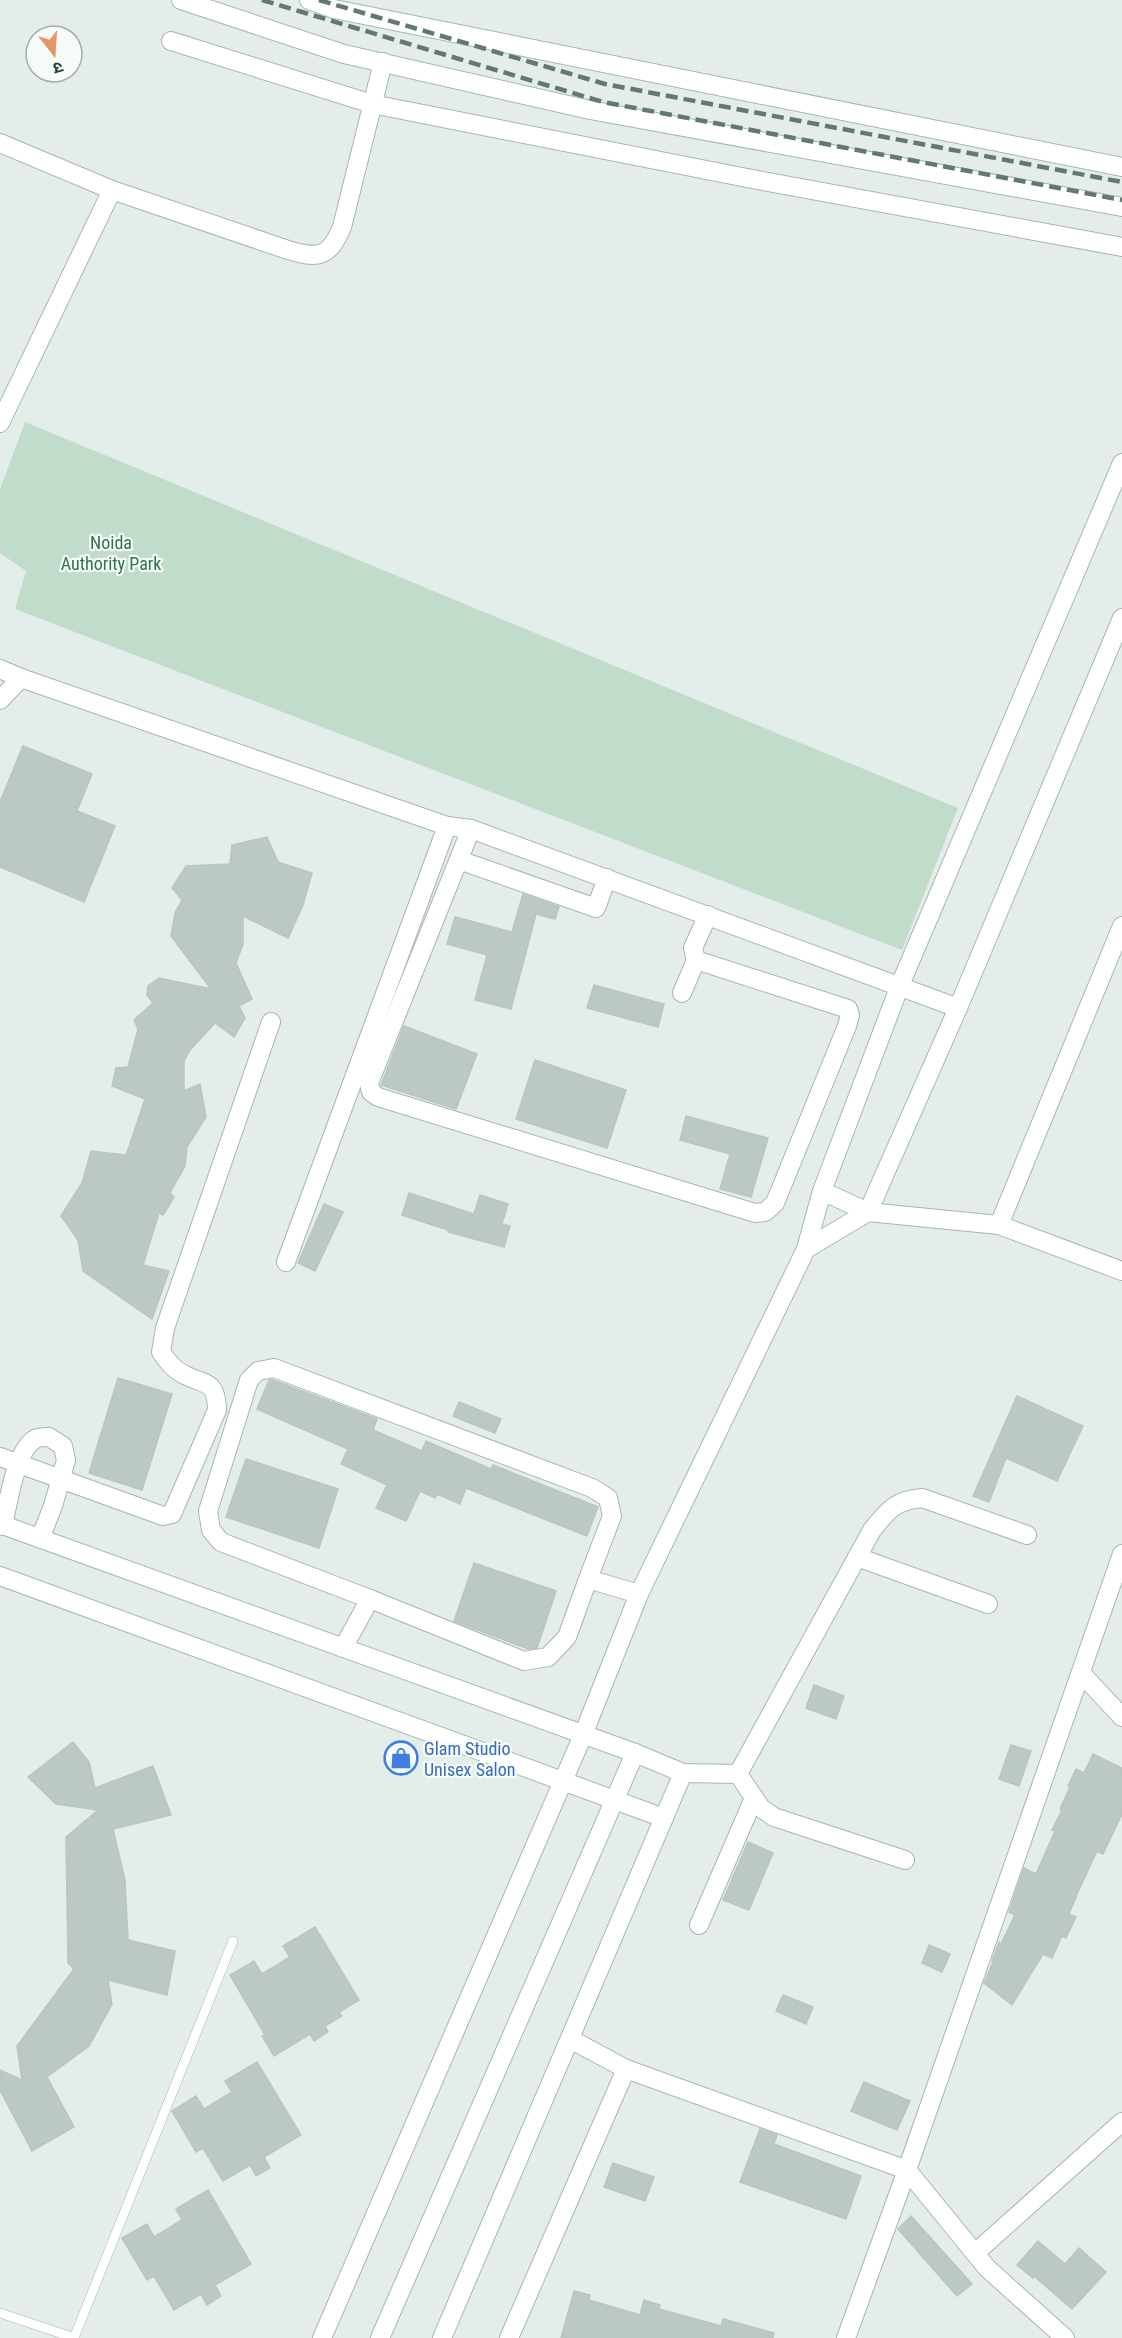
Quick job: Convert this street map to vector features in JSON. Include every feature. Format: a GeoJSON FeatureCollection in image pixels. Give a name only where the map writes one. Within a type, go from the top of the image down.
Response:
{"type":"FeatureCollection","features":[{"type":"Feature","properties":{"kind":"street"},"geometry":{"type":"LineString","coordinates":[[181,0],[345,54],[590,110],[1122,207]]}},
{"type":"Feature","properties":{"kind":"street"},"geometry":{"type":"LineString","coordinates":[[309,0],[345,11],[1122,168]]}},
{"type":"Feature","properties":{"kind":"street"},"geometry":{"type":"LineString","coordinates":[[171,41],[372,104],[752,179],[1122,247]]}},
{"type":"Feature","properties":{"kind":"street"},"geometry":{"type":"LineString","coordinates":[[0,143],[112,190],[309,256],[323,254],[335,242],[342,227],[382,62]]}},
{"type":"Feature","properties":{"kind":"street"},"geometry":{"type":"LineString","coordinates":[[0,423],[112,190]]}},
{"type":"Feature","properties":{"kind":"street"},"geometry":{"type":"LineString","coordinates":[[322,2338],[583,1735],[639,1594],[806,1249],[822,1191],[900,985],[1122,463]]}},
{"type":"Feature","properties":{"kind":"street"},"geometry":{"type":"LineString","coordinates":[[806,1249],[868,1212],[958,1008],[1122,618]]}},
{"type":"Feature","properties":{"kind":"street"},"geometry":{"type":"LineString","coordinates":[[0,669],[447,826],[471,829],[958,1008]]}},
{"type":"Feature","properties":{"kind":"street"},"geometry":{"type":"LineString","coordinates":[[0,700],[21,678]]}},
{"type":"Feature","properties":{"kind":"street"},"geometry":{"type":"LineString","coordinates":[[286,1262],[447,826]]}},
{"type":"Feature","properties":{"kind":"street"},"geometry":{"type":"LineString","coordinates":[[471,829],[369,1083],[371,1092],[755,1213],[765,1212],[775,1203],[850,1015],[848,1009],[696,960]]}},
{"type":"Feature","properties":{"kind":"street"},"geometry":{"type":"LineString","coordinates":[[459,860],[596,908],[607,878]]}},
{"type":"Feature","properties":{"kind":"street"},"geometry":{"type":"LineString","coordinates":[[682,993],[696,960],[693,948],[708,915]]}},
{"type":"Feature","properties":{"kind":"street"},"geometry":{"type":"LineString","coordinates":[[999,1225],[1122,926]]}},
{"type":"Feature","properties":{"kind":"street"},"geometry":{"type":"LineString","coordinates":[[0,1457],[163,1516],[172,1514],[217,1410],[216,1394],[207,1382],[185,1375],[170,1365],[161,1352],[165,1328],[271,1023]]}},
{"type":"Feature","properties":{"kind":"street"},"geometry":{"type":"LineString","coordinates":[[822,1191],[868,1212],[999,1225],[1122,1271]]}},
{"type":"Feature","properties":{"kind":"street"},"geometry":{"type":"LineString","coordinates":[[274,1368],[592,1488],[608,1498],[612,1516],[588,1579],[567,1637],[548,1657],[524,1661],[221,1542],[211,1530],[208,1511],[249,1380],[258,1371],[274,1368]]}},
{"type":"Feature","properties":{"kind":"street"},"geometry":{"type":"LineString","coordinates":[[40,1539],[53,1506],[66,1460],[63,1446],[49,1437],[35,1439],[24,1451],[2,1525],[40,1539],[583,1735],[635,1753],[683,1773],[738,1774]]}},
{"type":"Feature","properties":{"kind":"street"},"geometry":{"type":"LineString","coordinates":[[738,1774],[872,1530],[896,1504],[908,1499],[922,1498],[1027,1535]]}},
{"type":"Feature","properties":{"kind":"street"},"geometry":{"type":"LineString","coordinates":[[846,2338],[1122,1554]]}},
{"type":"Feature","properties":{"kind":"street"},"geometry":{"type":"LineString","coordinates":[[857,1557],[988,1604]]}},
{"type":"Feature","properties":{"kind":"street"},"geometry":{"type":"LineString","coordinates":[[0,1576],[664,1818]]}},
{"type":"Feature","properties":{"kind":"street"},"geometry":{"type":"LineString","coordinates":[[588,1579],[639,1594]]}},
{"type":"Feature","properties":{"kind":"street"},"geometry":{"type":"LineString","coordinates":[[343,1648],[370,1599]]}},
{"type":"Feature","properties":{"kind":"street"},"geometry":{"type":"LineString","coordinates":[[1081,1672],[1122,1717]]}},
{"type":"Feature","properties":{"kind":"street"},"geometry":{"type":"LineString","coordinates":[[380,2338],[635,1753]]}},
{"type":"Feature","properties":{"kind":"street"},"geometry":{"type":"LineString","coordinates":[[442,2338],[683,1773]]}},
{"type":"Feature","properties":{"kind":"street"},"geometry":{"type":"LineString","coordinates":[[738,1774],[761,1808],[774,1817],[905,1860]]}},
{"type":"Feature","properties":{"kind":"street"},"geometry":{"type":"LineString","coordinates":[[699,1925],[754,1798]]}},
{"type":"Feature","properties":{"kind":"street"},"geometry":{"type":"LineString","coordinates":[[570,2039],[626,2069],[907,2170],[987,2268],[1065,2338]]}},
{"type":"Feature","properties":{"kind":"street"},"geometry":{"type":"LineString","coordinates":[[509,2338],[626,2069]]}},
{"type":"Feature","properties":{"kind":"street"},"geometry":{"type":"LineString","coordinates":[[975,2253],[1122,2122]]}},
{"type":"Feature","properties":{"kind":"lane"},"geometry":{"type":"LineString","coordinates":[[0,2313],[75,2338],[233,1941]]}},
{"type":"Feature","properties":{"kind":"green space","name":"Noida Authority Park"},"geometry":{"type":"Polygon","coordinates":[[[25,422],[958,808],[902,950],[15,609],[26,571],[0,553],[0,489],[25,422]]]}},
{"type":"Feature","properties":{"kind":"building"},"geometry":{"type":"Polygon","coordinates":[[[23,746],[92,774],[77,811],[115,826],[84,902],[0,867],[0,802],[23,746]]]}},
{"type":"Feature","properties":{"kind":"building"},"geometry":{"type":"Polygon","coordinates":[[[267,837],[278,862],[312,873],[303,905],[288,938],[243,916],[243,944],[236,963],[252,999],[239,1006],[245,1018],[234,1037],[215,1023],[190,1050],[184,1061],[184,1091],[200,1084],[206,1117],[187,1147],[185,1166],[170,1193],[174,1197],[163,1215],[159,1213],[143,1265],[169,1271],[152,1319],[83,1271],[78,1240],[61,1216],[82,1183],[91,1151],[126,1155],[145,1099],[112,1086],[116,1068],[128,1067],[138,1029],[134,1020],[153,1003],[147,995],[148,986],[159,978],[211,989],[171,936],[175,913],[182,900],[172,888],[186,866],[230,864],[232,845],[267,837]]]}},
{"type":"Feature","properties":{"kind":"building"},"geometry":{"type":"Polygon","coordinates":[[[523,894],[559,907],[555,919],[536,914],[511,1009],[475,1000],[487,955],[447,944],[455,917],[512,932],[523,894]]]}},
{"type":"Feature","properties":{"kind":"building"},"geometry":{"type":"Polygon","coordinates":[[[594,985],[664,1004],[658,1027],[587,1008],[594,985]]]}},
{"type":"Feature","properties":{"kind":"building"},"geometry":{"type":"Polygon","coordinates":[[[404,1026],[477,1054],[456,1109],[381,1085],[404,1026]]]}},
{"type":"Feature","properties":{"kind":"building"},"geometry":{"type":"Polygon","coordinates":[[[535,1060],[626,1090],[607,1148],[516,1119],[535,1060]]]}},
{"type":"Feature","properties":{"kind":"building"},"geometry":{"type":"Polygon","coordinates":[[[686,1116],[768,1138],[751,1197],[720,1189],[730,1154],[680,1140],[686,1116]]]}},
{"type":"Feature","properties":{"kind":"building"},"geometry":{"type":"Polygon","coordinates":[[[409,1193],[474,1214],[480,1195],[508,1204],[502,1224],[510,1226],[504,1247],[448,1232],[448,1230],[402,1215],[409,1193]]]}},
{"type":"Feature","properties":{"kind":"building"},"geometry":{"type":"Polygon","coordinates":[[[324,1204],[343,1212],[315,1271],[298,1263],[324,1204]]]}},
{"type":"Feature","properties":{"kind":"building"},"geometry":{"type":"Polygon","coordinates":[[[118,1378],[172,1394],[142,1490],[89,1473],[118,1378]]]}},
{"type":"Feature","properties":{"kind":"building"},"geometry":{"type":"Polygon","coordinates":[[[269,1380],[377,1419],[373,1430],[422,1451],[426,1441],[491,1469],[493,1465],[598,1507],[587,1536],[466,1488],[460,1504],[437,1494],[435,1498],[420,1491],[406,1521],[376,1508],[387,1485],[341,1464],[348,1449],[257,1409],[269,1380]]]}},
{"type":"Feature","properties":{"kind":"building"},"geometry":{"type":"Polygon","coordinates":[[[1017,1396],[1083,1426],[1057,1481],[1006,1458],[989,1502],[973,1496],[1017,1396]]]}},
{"type":"Feature","properties":{"kind":"building"},"geometry":{"type":"Polygon","coordinates":[[[459,1402],[501,1419],[495,1433],[453,1416],[459,1402]]]}},
{"type":"Feature","properties":{"kind":"building"},"geometry":{"type":"Polygon","coordinates":[[[246,1459],[338,1489],[319,1548],[226,1517],[246,1459]]]}},
{"type":"Feature","properties":{"kind":"building"},"geometry":{"type":"Polygon","coordinates":[[[474,1563],[556,1591],[537,1648],[528,1649],[454,1621],[474,1563]]]}},
{"type":"Feature","properties":{"kind":"building"},"geometry":{"type":"Polygon","coordinates":[[[814,1685],[844,1696],[836,1719],[806,1708],[814,1685]]]}},
{"type":"Feature","properties":{"kind":"building"},"geometry":{"type":"Polygon","coordinates":[[[73,1742],[89,1762],[95,1788],[153,1766],[171,1815],[113,1829],[125,1880],[128,1940],[175,1951],[167,1995],[108,1980],[112,2004],[89,2046],[47,2077],[74,2127],[32,2151],[0,2090],[0,2070],[22,2080],[17,2046],[74,1969],[68,1963],[66,1837],[98,1810],[56,1804],[28,1777],[73,1742]]]}},
{"type":"Feature","properties":{"kind":"building"},"geometry":{"type":"Polygon","coordinates":[[[1011,1745],[1031,1751],[1019,1786],[999,1779],[1011,1745]]]}},
{"type":"Feature","properties":{"kind":"building"},"geometry":{"type":"Polygon","coordinates":[[[1093,1754],[1122,1768],[1122,1814],[1103,1854],[1097,1851],[1078,1892],[1069,1914],[1076,1917],[1066,1938],[1062,1936],[1052,1958],[1043,1954],[1012,2005],[984,1983],[999,1942],[1001,1944],[1015,1915],[1009,1912],[1024,1868],[1036,1874],[1055,1831],[1052,1830],[1062,1810],[1060,1809],[1076,1769],[1084,1773],[1093,1754]]]}},
{"type":"Feature","properties":{"kind":"building"},"geometry":{"type":"Polygon","coordinates":[[[748,1842],[773,1853],[749,1910],[723,1900],[748,1842]]]}},
{"type":"Feature","properties":{"kind":"building"},"geometry":{"type":"Polygon","coordinates":[[[315,1927],[359,2000],[339,2012],[342,2016],[325,2026],[328,2032],[314,2041],[310,2034],[274,2056],[262,2036],[265,2035],[230,1975],[254,1961],[262,1974],[290,1957],[283,1946],[315,1927]]]}},
{"type":"Feature","properties":{"kind":"building"},"geometry":{"type":"Polygon","coordinates":[[[929,1945],[950,1954],[942,1972],[922,1963],[929,1945]]]}},
{"type":"Feature","properties":{"kind":"building"},"geometry":{"type":"Polygon","coordinates":[[[783,1995],[813,2007],[806,2024],[776,2011],[783,1995]]]}},
{"type":"Feature","properties":{"kind":"building"},"geometry":{"type":"Polygon","coordinates":[[[257,2062],[301,2135],[264,2157],[270,2168],[256,2176],[250,2165],[223,2181],[203,2148],[196,2152],[172,2111],[196,2096],[204,2109],[232,2092],[225,2081],[257,2062]]]}},
{"type":"Feature","properties":{"kind":"building"},"geometry":{"type":"Polygon","coordinates":[[[864,2082],[910,2101],[897,2130],[851,2111],[864,2082]]]}},
{"type":"Feature","properties":{"kind":"building"},"geometry":{"type":"Polygon","coordinates":[[[760,2129],[777,2135],[774,2144],[861,2176],[846,2219],[740,2182],[760,2129]]]}},
{"type":"Feature","properties":{"kind":"building"},"geometry":{"type":"Polygon","coordinates":[[[613,2163],[654,2177],[645,2201],[604,2187],[613,2163]]]}},
{"type":"Feature","properties":{"kind":"building"},"geometry":{"type":"Polygon","coordinates":[[[208,2190],[251,2264],[215,2285],[221,2296],[207,2305],[201,2294],[174,2310],[154,2276],[147,2280],[122,2238],[147,2224],[154,2237],[182,2220],[176,2209],[208,2190]]]}},
{"type":"Feature","properties":{"kind":"building"},"geometry":{"type":"Polygon","coordinates":[[[911,2216],[972,2284],[957,2296],[898,2229],[911,2216]]]}},
{"type":"Feature","properties":{"kind":"building"},"geometry":{"type":"Polygon","coordinates":[[[1038,2241],[1065,2264],[1079,2248],[1106,2272],[1072,2309],[1034,2276],[1033,2278],[1017,2265],[1038,2241]]]}},
{"type":"Feature","properties":{"kind":"building"},"geometry":{"type":"Polygon","coordinates":[[[574,2291],[590,2295],[589,2300],[640,2315],[644,2300],[660,2305],[659,2309],[721,2326],[723,2319],[774,2333],[773,2338],[561,2338],[574,2291]]]}},
{"type":"Feature","properties":{"kind":"railway"},"geometry":{"type":"LineString","coordinates":[[262,0],[603,102],[1122,200]]}},
{"type":"Feature","properties":{"kind":"railway"},"geometry":{"type":"LineString","coordinates":[[319,0],[605,84],[1122,182]]}},
{"type":"Feature","properties":{"kind":"place","name":"Glam Studio Unisex Salon"},"geometry":{"type":"Point","coordinates":[401,1758]}}]}
